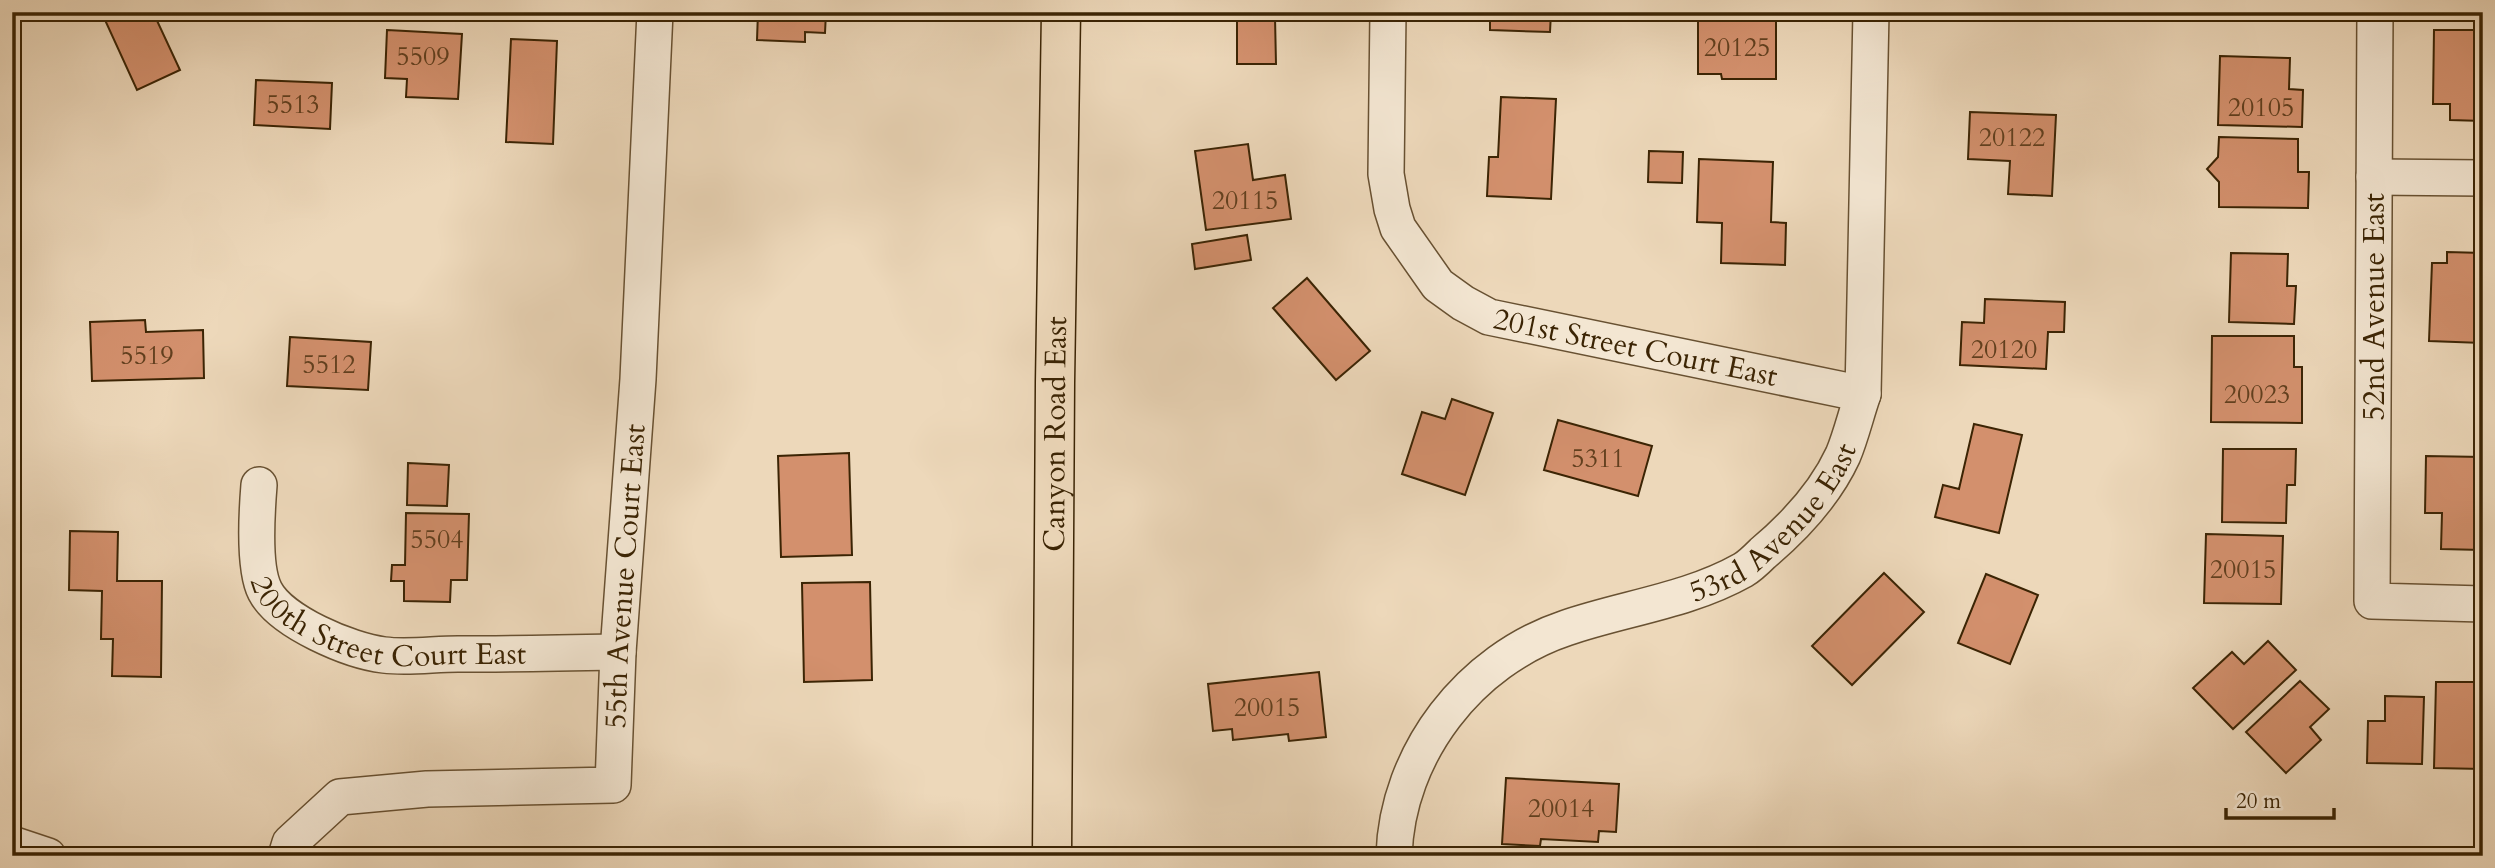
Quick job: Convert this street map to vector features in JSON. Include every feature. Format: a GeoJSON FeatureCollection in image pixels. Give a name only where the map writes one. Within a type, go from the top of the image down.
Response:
{"type":"FeatureCollection","features":[{"type":"Feature","properties":{"kind":"main road","name":"Canyon Road East"},"geometry":{"type":"LineString","coordinates":[[1052,844],[1061,12]]}},
{"type":"Feature","properties":{"kind":"street","name":"55th Avenue Court East"},"geometry":{"type":"LineString","coordinates":[[286,856],[290,843],[340,797],[427,789],[613,785],[618,652],[638,379],[655,12]]}},
{"type":"Feature","properties":{"kind":"street","name":"201st Street Court East"},"geometry":{"type":"LineString","coordinates":[[1388,12],[1386,174],[1392,209],[1398,228],[1438,285],[1489,317],[1863,394]]}},
{"type":"Feature","properties":{"kind":"street","name":"53rd Avenue East"},"geometry":{"type":"LineString","coordinates":[[1394,856],[1398,820],[1413,772],[1428,740],[1470,685],[1495,665],[1530,644],[1565,628],[1688,594],[1744,569],[1790,531],[1831,476],[1843,454],[1863,394],[1871,12]]}},
{"type":"Feature","properties":{"kind":"street","name":"52nd Avenue East"},"geometry":{"type":"LineString","coordinates":[[2375,12],[2372,601],[2483,604]]}},
{"type":"Feature","properties":{"kind":"street"},"geometry":{"type":"LineString","coordinates":[[2374,177],[2483,178]]}},
{"type":"Feature","properties":{"kind":"street","name":"200th Street Court East"},"geometry":{"type":"LineString","coordinates":[[259,485],[256,520],[259,563],[265,590],[280,608],[331,641],[383,655],[618,652]]}},
{"type":"Feature","properties":{"kind":"street"},"geometry":{"type":"LineString","coordinates":[[12,844],[48,856]]}},
{"type":"Feature","properties":{"kind":"building"},"geometry":{"type":"Polygon","coordinates":[[[122,12],[153,12],[180,70],[137,90],[105,20],[122,12]]]}},
{"type":"Feature","properties":{"kind":"building"},"geometry":{"type":"Polygon","coordinates":[[[758,12],[826,12],[825,33],[805,32],[805,42],[757,40],[758,12]]]}},
{"type":"Feature","properties":{"kind":"building"},"geometry":{"type":"Polygon","coordinates":[[[1237,12],[1282,12],[1282,17],[1275,17],[1276,64],[1237,64],[1237,12]]]}},
{"type":"Feature","properties":{"kind":"building"},"geometry":{"type":"Polygon","coordinates":[[[1490,12],[1551,12],[1550,32],[1490,30],[1490,12]]]}},
{"type":"Feature","properties":{"kind":"building"},"geometry":{"type":"Polygon","coordinates":[[[1723,12],[1785,12],[1785,17],[1776,17],[1776,79],[1722,79],[1721,74],[1698,74],[1698,21],[1723,21],[1723,12]]]}},
{"type":"Feature","properties":{"kind":"building"},"geometry":{"type":"Polygon","coordinates":[[[387,30],[462,34],[458,99],[406,97],[407,79],[385,78],[387,30]]]}},
{"type":"Feature","properties":{"kind":"building"},"geometry":{"type":"Polygon","coordinates":[[[2434,30],[2483,30],[2483,121],[2450,120],[2450,104],[2433,104],[2434,30]]]}},
{"type":"Feature","properties":{"kind":"building"},"geometry":{"type":"Polygon","coordinates":[[[511,39],[557,41],[553,144],[506,142],[511,39]]]}},
{"type":"Feature","properties":{"kind":"building"},"geometry":{"type":"Polygon","coordinates":[[[2220,56],[2290,58],[2289,89],[2303,90],[2302,127],[2218,125],[2220,56]]]}},
{"type":"Feature","properties":{"kind":"building"},"geometry":{"type":"Polygon","coordinates":[[[256,80],[332,83],[330,129],[254,125],[256,80]]]}},
{"type":"Feature","properties":{"kind":"building"},"geometry":{"type":"Polygon","coordinates":[[[1501,97],[1556,99],[1551,199],[1487,196],[1489,157],[1498,157],[1501,97]]]}},
{"type":"Feature","properties":{"kind":"building"},"geometry":{"type":"Polygon","coordinates":[[[1970,112],[2056,115],[2052,196],[2008,194],[2010,161],[1968,159],[1970,112]]]}},
{"type":"Feature","properties":{"kind":"building"},"geometry":{"type":"Polygon","coordinates":[[[2219,137],[2298,139],[2298,172],[2309,172],[2308,208],[2219,207],[2219,182],[2207,169],[2218,157],[2219,137]]]}},
{"type":"Feature","properties":{"kind":"building"},"geometry":{"type":"Polygon","coordinates":[[[1248,144],[1253,180],[1285,175],[1291,219],[1206,230],[1195,151],[1248,144]]]}},
{"type":"Feature","properties":{"kind":"building"},"geometry":{"type":"Polygon","coordinates":[[[1649,151],[1683,152],[1682,183],[1648,182],[1649,151]]]}},
{"type":"Feature","properties":{"kind":"building"},"geometry":{"type":"Polygon","coordinates":[[[1699,159],[1773,162],[1771,222],[1786,223],[1785,265],[1721,263],[1722,223],[1697,222],[1699,159]]]}},
{"type":"Feature","properties":{"kind":"building"},"geometry":{"type":"Polygon","coordinates":[[[1247,235],[1251,260],[1195,269],[1192,244],[1247,235]]]}},
{"type":"Feature","properties":{"kind":"building"},"geometry":{"type":"Polygon","coordinates":[[[2447,252],[2483,253],[2482,343],[2429,341],[2432,263],[2447,263],[2447,252]]]}},
{"type":"Feature","properties":{"kind":"building"},"geometry":{"type":"Polygon","coordinates":[[[2231,253],[2288,254],[2287,286],[2296,286],[2294,324],[2229,322],[2231,253]]]}},
{"type":"Feature","properties":{"kind":"building"},"geometry":{"type":"Polygon","coordinates":[[[1307,278],[1370,351],[1336,380],[1273,308],[1307,278]]]}},
{"type":"Feature","properties":{"kind":"building"},"geometry":{"type":"Polygon","coordinates":[[[1985,299],[2065,302],[2064,332],[2048,332],[2046,369],[1960,365],[1962,322],[1984,323],[1985,299]]]}},
{"type":"Feature","properties":{"kind":"building"},"geometry":{"type":"Polygon","coordinates":[[[145,320],[146,332],[203,330],[204,378],[92,381],[90,322],[145,320]]]}},
{"type":"Feature","properties":{"kind":"building"},"geometry":{"type":"Polygon","coordinates":[[[2212,336],[2294,336],[2294,367],[2302,367],[2302,423],[2211,422],[2212,336]]]}},
{"type":"Feature","properties":{"kind":"building"},"geometry":{"type":"Polygon","coordinates":[[[290,337],[371,342],[368,390],[287,386],[290,337]]]}},
{"type":"Feature","properties":{"kind":"building"},"geometry":{"type":"Polygon","coordinates":[[[1452,399],[1493,413],[1465,495],[1402,474],[1422,412],[1445,419],[1452,399]]]}},
{"type":"Feature","properties":{"kind":"building"},"geometry":{"type":"Polygon","coordinates":[[[1558,420],[1652,446],[1638,496],[1544,470],[1558,420]]]}},
{"type":"Feature","properties":{"kind":"building"},"geometry":{"type":"Polygon","coordinates":[[[1974,424],[2022,435],[1999,533],[1935,517],[1943,485],[1959,489],[1974,424]]]}},
{"type":"Feature","properties":{"kind":"building"},"geometry":{"type":"Polygon","coordinates":[[[2223,449],[2296,449],[2295,485],[2287,485],[2286,523],[2222,522],[2223,449]]]}},
{"type":"Feature","properties":{"kind":"building"},"geometry":{"type":"Polygon","coordinates":[[[849,453],[852,555],[781,557],[778,456],[849,453]]]}},
{"type":"Feature","properties":{"kind":"building"},"geometry":{"type":"Polygon","coordinates":[[[2426,456],[2483,457],[2482,550],[2441,549],[2442,513],[2425,513],[2426,456]]]}},
{"type":"Feature","properties":{"kind":"building"},"geometry":{"type":"Polygon","coordinates":[[[408,463],[449,465],[447,506],[407,505],[408,463]]]}},
{"type":"Feature","properties":{"kind":"building"},"geometry":{"type":"Polygon","coordinates":[[[406,513],[469,514],[467,580],[451,580],[450,602],[404,601],[404,581],[391,581],[392,565],[405,565],[406,513]]]}},
{"type":"Feature","properties":{"kind":"building"},"geometry":{"type":"Polygon","coordinates":[[[70,531],[118,532],[117,581],[162,581],[161,677],[112,676],[113,639],[101,639],[102,591],[69,590],[70,531]]]}},
{"type":"Feature","properties":{"kind":"building"},"geometry":{"type":"Polygon","coordinates":[[[2206,534],[2283,536],[2281,604],[2204,603],[2206,534]]]}},
{"type":"Feature","properties":{"kind":"building"},"geometry":{"type":"Polygon","coordinates":[[[1884,573],[1924,612],[1852,685],[1812,646],[1884,573]]]}},
{"type":"Feature","properties":{"kind":"building"},"geometry":{"type":"Polygon","coordinates":[[[1986,574],[2038,595],[2010,664],[1958,643],[1986,574]]]}},
{"type":"Feature","properties":{"kind":"building"},"geometry":{"type":"Polygon","coordinates":[[[870,582],[872,680],[804,682],[802,583],[870,582]]]}},
{"type":"Feature","properties":{"kind":"building"},"geometry":{"type":"Polygon","coordinates":[[[2268,641],[2296,670],[2233,729],[2193,688],[2232,652],[2244,664],[2268,641]]]}},
{"type":"Feature","properties":{"kind":"building"},"geometry":{"type":"Polygon","coordinates":[[[1319,672],[1326,737],[1289,741],[1288,734],[1233,740],[1232,729],[1213,731],[1208,684],[1319,672]]]}},
{"type":"Feature","properties":{"kind":"building"},"geometry":{"type":"Polygon","coordinates":[[[2300,681],[2329,709],[2310,727],[2321,740],[2286,773],[2246,732],[2300,681]]]}},
{"type":"Feature","properties":{"kind":"building"},"geometry":{"type":"Polygon","coordinates":[[[2436,682],[2475,682],[2474,709],[2483,709],[2483,769],[2434,768],[2436,682]]]}},
{"type":"Feature","properties":{"kind":"building"},"geometry":{"type":"Polygon","coordinates":[[[2385,696],[2424,697],[2422,764],[2367,763],[2368,721],[2385,721],[2385,696]]]}},
{"type":"Feature","properties":{"kind":"building"},"geometry":{"type":"Polygon","coordinates":[[[1506,778],[1619,784],[1616,832],[1599,831],[1598,842],[1541,839],[1540,846],[1502,844],[1506,778]]]}}]}
